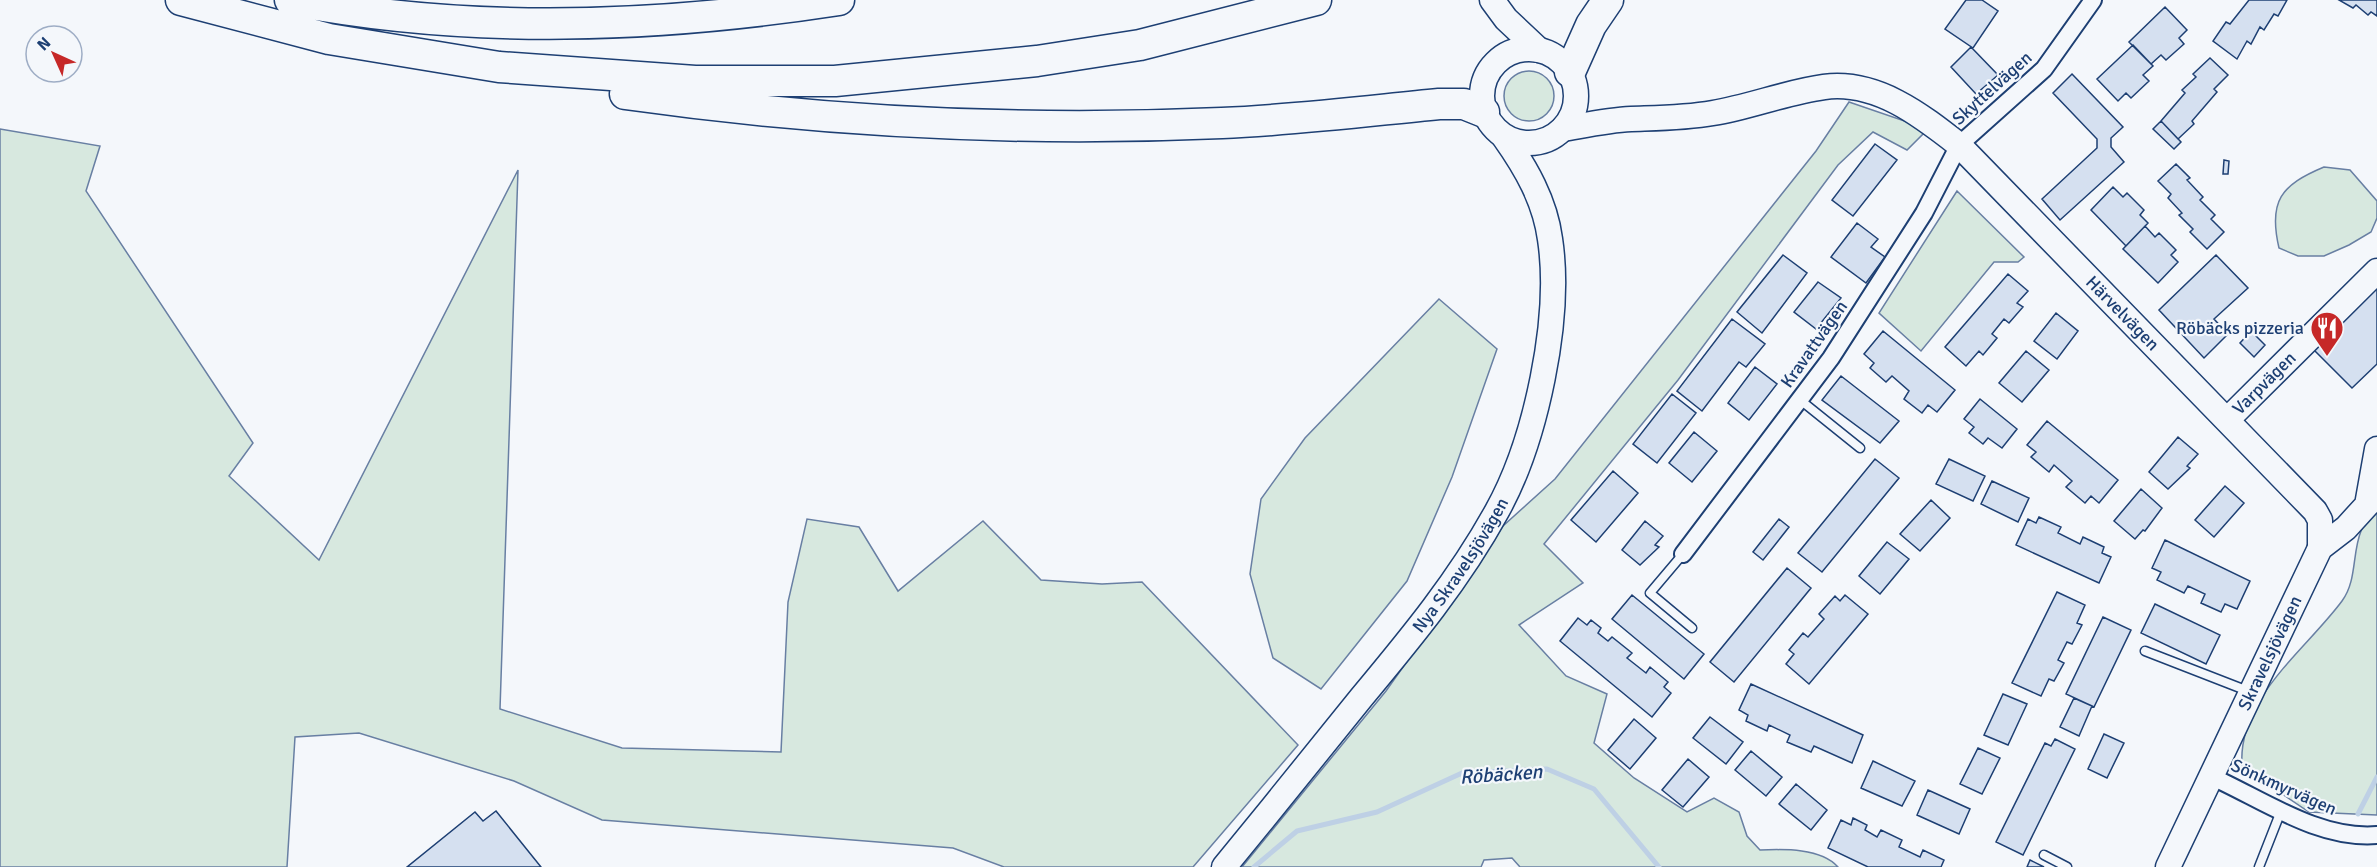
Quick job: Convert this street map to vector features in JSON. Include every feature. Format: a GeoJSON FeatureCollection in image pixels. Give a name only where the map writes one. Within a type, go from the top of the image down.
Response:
{"type":"FeatureCollection","features":[{"type":"Feature","properties":{"kind":"highway"},"geometry":{"type":"LineString","coordinates":[[181,0],[329,39],[499,67],[596,90],[732,109],[929,124],[1088,127],[1213,124],[1439,104],[1464,104],[1484,112]]}},
{"type":"Feature","properties":{"kind":"highway"},"geometry":{"type":"LineString","coordinates":[[258,0],[335,22],[424,42],[697,66],[836,65],[1037,46],[1135,29],[1257,0]]}},
{"type":"Feature","properties":{"kind":"highway"},"geometry":{"type":"LineString","coordinates":[[290,0],[329,8],[430,19],[533,25],[651,22],[763,12],[839,0]]}},
{"type":"Feature","properties":{"kind":"highway"},"geometry":{"type":"LineString","coordinates":[[499,67],[695,81],[835,81],[1037,60],[1140,45],[1316,0]]}},
{"type":"Feature","properties":{"kind":"highway"},"geometry":{"type":"LineString","coordinates":[[1573,84],[1591,25],[1608,0]]}},
{"type":"Feature","properties":{"kind":"street"},"geometry":{"type":"LineString","coordinates":[[1496,63],[1497,26],[1492,0],[1506,18],[1539,50],[1560,60],[1573,84],[1604,111],[1630,119]]}},
{"type":"Feature","properties":{"kind":"street","name":"Skyttelvägen"},"geometry":{"type":"LineString","coordinates":[[1959,145],[2044,69],[2093,0]]}},
{"type":"Feature","properties":{"kind":"street"},"geometry":{"type":"LineString","coordinates":[[1539,50],[1512,52],[1496,63],[1484,82],[1482,97],[1484,112],[1492,126],[1504,136],[1526,143],[1555,134],[1630,119]]}},
{"type":"Feature","properties":{"kind":"street"},"geometry":{"type":"LineString","coordinates":[[1555,134],[1573,113],[1573,84]]}},
{"type":"Feature","properties":{"kind":"street","name":"Härvelvägen"},"geometry":{"type":"LineString","coordinates":[[1630,119],[1666,120],[1715,113],[1824,87],[1860,89],[1895,100],[1928,120],[1959,145],[2315,511],[2320,520],[2320,548]]}},
{"type":"Feature","properties":{"kind":"street","name":"Nya Skravelsjövägen"},"geometry":{"type":"LineString","coordinates":[[1224,867],[1442,600],[1499,509],[1531,423],[1544,375],[1553,277],[1550,238],[1541,201],[1539,173],[1555,134]]}},
{"type":"Feature","properties":{"kind":"street","name":"Nya Skravelsjövägen"},"geometry":{"type":"LineString","coordinates":[[1504,136],[1526,169],[1541,201]]}},
{"type":"Feature","properties":{"kind":"street","name":"Kravattvägen"},"geometry":{"type":"LineString","coordinates":[[1683,554],[1831,358],[1924,213],[1959,145]]}},
{"type":"Feature","properties":{"kind":"street","name":"Varpvägen"},"geometry":{"type":"LineString","coordinates":[[2228,419],[2377,271]]}},
{"type":"Feature","properties":{"kind":"street","name":"Skravelsjövägen"},"geometry":{"type":"LineString","coordinates":[[2168,867],[2249,692],[2320,548],[2346,528],[2367,505],[2377,449]]}},
{"type":"Feature","properties":{"kind":"street","name":"Sönkmyrvägen"},"geometry":{"type":"LineString","coordinates":[[2210,776],[2327,830],[2363,836],[2377,835]]}},
{"type":"Feature","properties":{"kind":"lane"},"geometry":{"type":"LineString","coordinates":[[1799,399],[1860,448]]}},
{"type":"Feature","properties":{"kind":"lane"},"geometry":{"type":"LineString","coordinates":[[1683,554],[1650,593],[1692,628]]}},
{"type":"Feature","properties":{"kind":"lane"},"geometry":{"type":"LineString","coordinates":[[2145,651],[2249,692]]}},
{"type":"Feature","properties":{"kind":"lane"},"geometry":{"type":"LineString","coordinates":[[2259,867],[2281,810]]}},
{"type":"Feature","properties":{"kind":"lane"},"geometry":{"type":"LineString","coordinates":[[2044,855],[2067,867]]}},
{"type":"Feature","properties":{"kind":"shaded area"},"geometry":{"type":"Polygon","coordinates":[[[1529,71],[1538,73],[1549,82],[1554,96],[1552,105],[1543,116],[1529,121],[1520,119],[1509,110],[1504,96],[1506,87],[1515,76],[1529,71]]]}},
{"type":"Feature","properties":{"kind":"shaded area"},"geometry":{"type":"Polygon","coordinates":[[[1849,102],[1928,129],[1907,150],[1873,132],[1838,165],[1678,380],[1544,544],[1583,583],[1519,625],[1566,676],[1607,694],[1594,743],[1634,778],[1687,812],[1714,798],[1739,812],[1747,836],[1760,850],[1812,853],[1822,856],[1838,867],[1520,867],[1512,858],[1484,860],[1481,867],[1242,867],[1386,691],[1503,526],[1555,479],[1816,151],[1849,102]]]}},
{"type":"Feature","properties":{"kind":"shaded area"},"geometry":{"type":"Polygon","coordinates":[[[0,129],[100,146],[86,191],[253,443],[229,476],[319,560],[518,170],[500,709],[622,748],[781,752],[788,602],[807,519],[859,527],[898,591],[983,521],[1041,580],[1102,584],[1142,582],[1298,745],[1193,867],[1004,867],[953,848],[602,820],[514,781],[359,733],[295,737],[287,867],[0,867],[0,129]]]}},
{"type":"Feature","properties":{"kind":"shaded area"},"geometry":{"type":"Polygon","coordinates":[[[2324,167],[2350,170],[2377,201],[2377,218],[2371,232],[2349,245],[2324,256],[2298,256],[2279,248],[2275,218],[2277,206],[2288,188],[2324,167]]]}},
{"type":"Feature","properties":{"kind":"shaded area"},"geometry":{"type":"Polygon","coordinates":[[[1957,191],[2024,257],[2018,262],[1994,262],[1921,351],[1879,313],[1957,191]]]}},
{"type":"Feature","properties":{"kind":"shaded area"},"geometry":{"type":"Polygon","coordinates":[[[1439,299],[1497,349],[1452,477],[1407,581],[1321,689],[1273,658],[1250,574],[1261,499],[1305,438],[1439,299]]]}},
{"type":"Feature","properties":{"kind":"shaded area"},"geometry":{"type":"Polygon","coordinates":[[[2377,503],[2377,815],[2309,812],[2242,767],[2243,742],[2250,719],[2262,697],[2276,677],[2327,620],[2347,593],[2361,531],[2377,503]]]}},
{"type":"Feature","properties":{"kind":"building"},"geometry":{"type":"Polygon","coordinates":[[[1966,0],[1982,0],[1998,11],[1973,48],[1945,29],[1966,0]]]}},
{"type":"Feature","properties":{"kind":"building"},"geometry":{"type":"Polygon","coordinates":[[[2249,0],[2287,0],[2278,16],[2274,14],[2264,30],[2260,27],[2251,44],[2247,41],[2237,59],[2213,41],[2226,22],[2230,24],[2249,0]]]}},
{"type":"Feature","properties":{"kind":"building"},"geometry":{"type":"Polygon","coordinates":[[[2339,0],[2377,0],[2377,16],[2371,12],[2368,15],[2356,5],[2353,8],[2339,0]]]}},
{"type":"Feature","properties":{"kind":"building"},"geometry":{"type":"Polygon","coordinates":[[[2165,7],[2187,30],[2179,38],[2184,44],[2166,60],[2161,55],[2151,64],[2129,42],[2165,7]]]}},
{"type":"Feature","properties":{"kind":"building"},"geometry":{"type":"Polygon","coordinates":[[[2133,45],[2153,66],[2143,75],[2149,81],[2131,98],[2126,93],[2118,101],[2097,79],[2133,45]]]}},
{"type":"Feature","properties":{"kind":"building"},"geometry":{"type":"Polygon","coordinates":[[[1971,47],[1998,75],[1976,94],[1951,67],[1971,47]]]}},
{"type":"Feature","properties":{"kind":"building"},"geometry":{"type":"Polygon","coordinates":[[[2210,58],[2228,75],[2214,89],[2217,92],[2192,121],[2194,124],[2178,139],[2161,121],[2185,93],[2182,90],[2196,77],[2193,74],[2210,58]]]}},
{"type":"Feature","properties":{"kind":"building"},"geometry":{"type":"Polygon","coordinates":[[[2072,74],[2123,127],[2111,138],[2111,147],[2124,162],[2060,220],[2042,199],[2097,148],[2097,139],[2053,93],[2072,74]]]}},
{"type":"Feature","properties":{"kind":"building"},"geometry":{"type":"Polygon","coordinates":[[[2161,121],[2181,142],[2174,149],[2153,129],[2161,121]]]}},
{"type":"Feature","properties":{"kind":"building"},"geometry":{"type":"Polygon","coordinates":[[[1875,144],[1897,160],[1853,216],[1832,200],[1875,144]]]}},
{"type":"Feature","properties":{"kind":"building"},"geometry":{"type":"Polygon","coordinates":[[[2224,160],[2229,161],[2228,174],[2223,174],[2224,160]]]}},
{"type":"Feature","properties":{"kind":"building"},"geometry":{"type":"Polygon","coordinates":[[[2176,164],[2190,178],[2187,180],[2203,197],[2200,200],[2215,215],[2211,219],[2224,232],[2207,249],[2190,232],[2193,229],[2179,215],[2182,213],[2168,198],[2171,194],[2158,181],[2176,164]]]}},
{"type":"Feature","properties":{"kind":"building"},"geometry":{"type":"Polygon","coordinates":[[[2113,187],[2123,197],[2127,193],[2144,210],[2140,215],[2148,223],[2126,246],[2091,210],[2113,187]]]}},
{"type":"Feature","properties":{"kind":"building"},"geometry":{"type":"Polygon","coordinates":[[[1857,223],[1878,239],[1871,247],[1885,257],[1866,283],[1831,257],[1857,223]]]}},
{"type":"Feature","properties":{"kind":"building"},"geometry":{"type":"Polygon","coordinates":[[[2145,226],[2155,237],[2159,233],[2176,250],[2171,255],[2178,262],[2158,283],[2123,249],[2145,226]]]}},
{"type":"Feature","properties":{"kind":"building"},"geometry":{"type":"Polygon","coordinates":[[[1783,255],[1807,273],[1762,333],[1737,312],[1783,255]]]}},
{"type":"Feature","properties":{"kind":"building"},"geometry":{"type":"Polygon","coordinates":[[[2216,255],[2248,288],[2214,319],[2228,334],[2204,358],[2159,310],[2216,255]]]}},
{"type":"Feature","properties":{"kind":"building"},"geometry":{"type":"Polygon","coordinates":[[[2008,274],[2028,291],[2017,303],[2023,307],[2009,323],[2004,319],[1992,334],[1997,338],[1983,355],[1979,351],[1966,366],[1945,347],[2008,274]]]}},
{"type":"Feature","properties":{"kind":"building"},"geometry":{"type":"Polygon","coordinates":[[[1818,282],[1841,298],[1816,329],[1794,312],[1818,282]]]}},
{"type":"Feature","properties":{"kind":"building"},"geometry":{"type":"Polygon","coordinates":[[[2377,284],[2377,364],[2352,388],[2312,348],[2377,284]]]}},
{"type":"Feature","properties":{"kind":"building"},"geometry":{"type":"Polygon","coordinates":[[[2056,313],[2078,331],[2057,359],[2034,341],[2056,313]]]}},
{"type":"Feature","properties":{"kind":"building"},"geometry":{"type":"Polygon","coordinates":[[[1732,319],[1765,344],[1746,367],[1739,362],[1702,411],[1677,391],[1732,319]]]}},
{"type":"Feature","properties":{"kind":"building"},"geometry":{"type":"Polygon","coordinates":[[[1883,331],[1955,390],[1937,412],[1928,405],[1922,413],[1904,399],[1909,391],[1892,376],[1886,382],[1870,368],[1874,363],[1864,354],[1883,331]]]}},
{"type":"Feature","properties":{"kind":"building"},"geometry":{"type":"Polygon","coordinates":[[[2251,331],[2265,345],[2254,357],[2240,343],[2251,331]]]}},
{"type":"Feature","properties":{"kind":"building"},"geometry":{"type":"Polygon","coordinates":[[[2026,351],[2049,370],[2022,402],[1999,383],[2026,351]]]}},
{"type":"Feature","properties":{"kind":"building"},"geometry":{"type":"Polygon","coordinates":[[[1755,367],[1777,384],[1749,420],[1728,403],[1755,367]]]}},
{"type":"Feature","properties":{"kind":"building"},"geometry":{"type":"Polygon","coordinates":[[[1841,376],[1899,421],[1880,443],[1822,400],[1841,376]]]}},
{"type":"Feature","properties":{"kind":"building"},"geometry":{"type":"Polygon","coordinates":[[[1672,394],[1696,413],[1657,463],[1633,444],[1672,394]]]}},
{"type":"Feature","properties":{"kind":"building"},"geometry":{"type":"Polygon","coordinates":[[[1980,399],[2017,429],[2002,448],[1988,438],[1983,444],[1969,433],[1974,427],[1964,419],[1980,399]]]}},
{"type":"Feature","properties":{"kind":"building"},"geometry":{"type":"Polygon","coordinates":[[[2047,421],[2118,480],[2099,503],[2091,496],[2085,503],[2066,487],[2072,481],[2054,465],[2049,472],[2031,457],[2036,452],[2027,445],[2047,421]]]}},
{"type":"Feature","properties":{"kind":"building"},"geometry":{"type":"Polygon","coordinates":[[[1694,432],[1717,451],[1692,482],[1669,463],[1694,432]]]}},
{"type":"Feature","properties":{"kind":"building"},"geometry":{"type":"Polygon","coordinates":[[[2178,437],[2198,454],[2187,466],[2190,468],[2168,489],[2149,472],[2178,437]]]}},
{"type":"Feature","properties":{"kind":"building"},"geometry":{"type":"Polygon","coordinates":[[[1875,459],[1899,478],[1822,572],[1798,553],[1875,459]]]}},
{"type":"Feature","properties":{"kind":"building"},"geometry":{"type":"Polygon","coordinates":[[[1949,459],[1985,476],[1973,501],[1936,484],[1949,459]]]}},
{"type":"Feature","properties":{"kind":"building"},"geometry":{"type":"Polygon","coordinates":[[[1613,471],[1638,493],[1596,542],[1571,520],[1613,471]]]}},
{"type":"Feature","properties":{"kind":"building"},"geometry":{"type":"Polygon","coordinates":[[[1992,481],[2029,498],[2018,522],[1981,504],[1992,481]]]}},
{"type":"Feature","properties":{"kind":"building"},"geometry":{"type":"Polygon","coordinates":[[[2225,486],[2244,503],[2214,537],[2195,520],[2225,486]]]}},
{"type":"Feature","properties":{"kind":"building"},"geometry":{"type":"Polygon","coordinates":[[[2141,489],[2162,508],[2145,531],[2143,530],[2135,539],[2114,521],[2141,489]]]}},
{"type":"Feature","properties":{"kind":"building"},"geometry":{"type":"Polygon","coordinates":[[[1931,500],[1950,518],[1920,551],[1900,534],[1931,500]]]}},
{"type":"Feature","properties":{"kind":"building"},"geometry":{"type":"Polygon","coordinates":[[[2039,517],[2061,527],[2058,533],[2080,544],[2083,537],[2104,547],[2102,553],[2111,557],[2099,583],[2016,545],[2028,519],[2036,523],[2039,517]]]}},
{"type":"Feature","properties":{"kind":"building"},"geometry":{"type":"Polygon","coordinates":[[[1779,519],[1789,527],[1763,560],[1753,552],[1779,519]]]}},
{"type":"Feature","properties":{"kind":"building"},"geometry":{"type":"Polygon","coordinates":[[[1645,521],[1663,536],[1655,545],[1659,547],[1640,565],[1622,550],[1645,521]]]}},
{"type":"Feature","properties":{"kind":"building"},"geometry":{"type":"Polygon","coordinates":[[[2165,540],[2250,581],[2237,609],[2225,604],[2221,612],[2201,603],[2205,594],[2188,586],[2184,593],[2157,580],[2161,572],[2152,568],[2165,540]]]}},
{"type":"Feature","properties":{"kind":"building"},"geometry":{"type":"Polygon","coordinates":[[[1887,542],[1909,559],[1880,594],[1859,576],[1887,542]]]}},
{"type":"Feature","properties":{"kind":"building"},"geometry":{"type":"Polygon","coordinates":[[[1787,568],[1811,588],[1734,682],[1710,662],[1787,568]]]}},
{"type":"Feature","properties":{"kind":"building"},"geometry":{"type":"Polygon","coordinates":[[[2057,592],[2085,605],[2077,623],[2082,625],[2072,644],[2067,642],[2058,660],[2064,663],[2054,681],[2049,679],[2041,696],[2012,683],[2057,592]]]}},
{"type":"Feature","properties":{"kind":"building"},"geometry":{"type":"Polygon","coordinates":[[[1632,595],[1704,654],[1684,679],[1612,619],[1632,595]]]}},
{"type":"Feature","properties":{"kind":"building"},"geometry":{"type":"Polygon","coordinates":[[[1845,595],[1868,614],[1809,684],[1786,664],[1794,654],[1789,650],[1803,633],[1808,637],[1824,619],[1819,614],[1835,596],[1840,601],[1845,595]]]}},
{"type":"Feature","properties":{"kind":"building"},"geometry":{"type":"Polygon","coordinates":[[[2155,604],[2220,635],[2206,664],[2141,633],[2155,604]]]}},
{"type":"Feature","properties":{"kind":"building"},"geometry":{"type":"Polygon","coordinates":[[[2103,617],[2131,630],[2094,707],[2066,694],[2103,617]]]}},
{"type":"Feature","properties":{"kind":"building"},"geometry":{"type":"Polygon","coordinates":[[[1578,618],[1587,625],[1591,620],[1601,628],[1598,633],[1608,641],[1612,637],[1632,653],[1627,658],[1646,673],[1650,667],[1668,682],[1664,687],[1671,693],[1652,717],[1560,641],[1578,618]]]}},
{"type":"Feature","properties":{"kind":"building"},"geometry":{"type":"Polygon","coordinates":[[[1751,684],[1863,735],[1852,763],[1814,746],[1811,752],[1787,742],[1790,735],[1769,725],[1767,731],[1746,721],[1748,715],[1739,710],[1751,684]]]}},
{"type":"Feature","properties":{"kind":"building"},"geometry":{"type":"Polygon","coordinates":[[[2003,694],[2027,704],[2008,745],[1984,735],[2003,694]]]}},
{"type":"Feature","properties":{"kind":"building"},"geometry":{"type":"Polygon","coordinates":[[[2074,698],[2092,706],[2079,736],[2060,727],[2074,698]]]}},
{"type":"Feature","properties":{"kind":"building"},"geometry":{"type":"Polygon","coordinates":[[[1710,717],[1743,742],[1726,764],[1693,738],[1710,717]]]}},
{"type":"Feature","properties":{"kind":"building"},"geometry":{"type":"Polygon","coordinates":[[[1634,719],[1656,738],[1630,769],[1608,750],[1634,719]]]}},
{"type":"Feature","properties":{"kind":"building"},"geometry":{"type":"Polygon","coordinates":[[[2104,734],[2124,743],[2107,778],[2088,769],[2104,734]]]}},
{"type":"Feature","properties":{"kind":"building"},"geometry":{"type":"Polygon","coordinates":[[[2055,739],[2075,749],[2023,855],[1996,842],[2045,743],[2051,746],[2055,739]]]}},
{"type":"Feature","properties":{"kind":"building"},"geometry":{"type":"Polygon","coordinates":[[[1978,748],[2000,758],[1982,794],[1960,784],[1978,748]]]}},
{"type":"Feature","properties":{"kind":"building"},"geometry":{"type":"Polygon","coordinates":[[[1751,751],[1782,777],[1766,796],[1735,770],[1751,751]]]}},
{"type":"Feature","properties":{"kind":"building"},"geometry":{"type":"Polygon","coordinates":[[[1688,759],[1709,777],[1683,807],[1662,790],[1688,759]]]}},
{"type":"Feature","properties":{"kind":"building"},"geometry":{"type":"Polygon","coordinates":[[[1873,761],[1915,781],[1902,806],[1861,788],[1873,761]]]}},
{"type":"Feature","properties":{"kind":"building"},"geometry":{"type":"Polygon","coordinates":[[[1796,784],[1827,810],[1811,830],[1779,804],[1796,784]]]}},
{"type":"Feature","properties":{"kind":"building"},"geometry":{"type":"Polygon","coordinates":[[[1928,790],[1970,809],[1959,834],[1917,815],[1928,790]]]}},
{"type":"Feature","properties":{"kind":"building"},"geometry":{"type":"Polygon","coordinates":[[[496,811],[541,867],[407,867],[475,812],[483,821],[496,811]]]}},
{"type":"Feature","properties":{"kind":"building"},"geometry":{"type":"Polygon","coordinates":[[[1853,818],[1867,825],[1865,830],[1877,837],[1881,830],[1902,840],[1899,847],[1920,857],[1923,850],[1944,860],[1941,867],[1868,867],[1828,848],[1841,820],[1851,825],[1853,818]]]}},
{"type":"Feature","properties":{"kind":"building"},"geometry":{"type":"Polygon","coordinates":[[[2030,860],[2044,867],[2027,867],[2030,860]]]}},
{"type":"Feature","properties":{"kind":"waterway","name":"Röbäcken"},"geometry":{"type":"LineString","coordinates":[[1254,867],[1297,831],[1377,812],[1462,773],[1547,769],[1594,789],[1659,867]]}},
{"type":"Feature","properties":{"kind":"waterway","name":"Röbäcken"},"geometry":{"type":"LineString","coordinates":[[2358,814],[2377,777]]}},
{"type":"Feature","properties":{"kind":"place","name":"Röbäcks pizzeria"},"geometry":{"type":"Point","coordinates":[2327,357]}}]}
